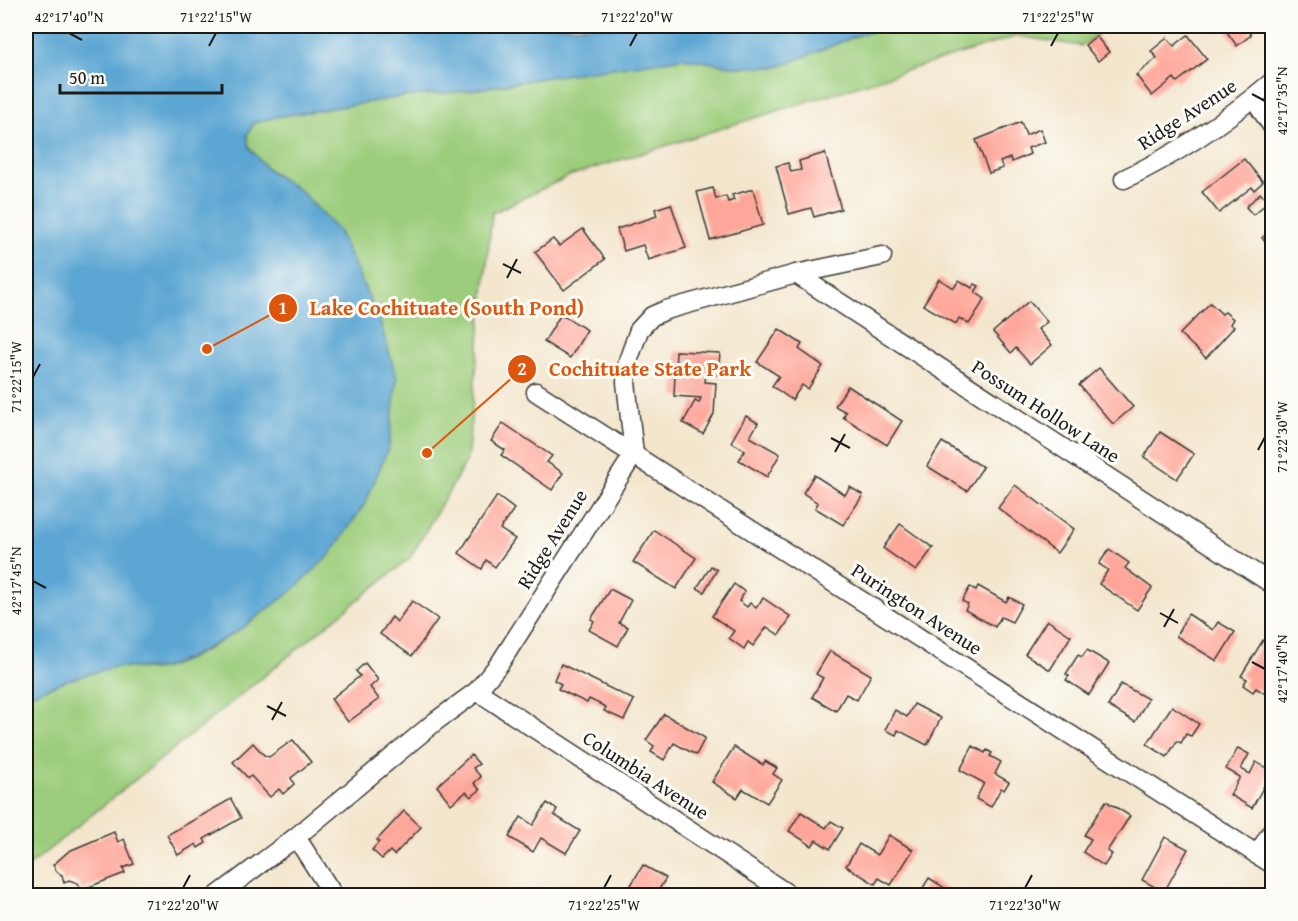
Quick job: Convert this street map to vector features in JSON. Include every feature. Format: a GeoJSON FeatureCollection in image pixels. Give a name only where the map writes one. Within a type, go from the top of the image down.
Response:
{"type":"FeatureCollection","features":[{"type":"Feature","properties":{"kind":"street","name":"Ridge Avenue"},"geometry":{"type":"LineString","coordinates":[[1124,179],[1171,155],[1253,98],[1272,82]]}},
{"type":"Feature","properties":{"kind":"street"},"geometry":{"type":"LineString","coordinates":[[1253,98],[1272,126]]}},
{"type":"Feature","properties":{"kind":"street"},"geometry":{"type":"LineString","coordinates":[[633,454],[627,382],[628,361],[639,330],[652,316],[666,310],[796,274],[882,256]]}},
{"type":"Feature","properties":{"kind":"street","name":"Possum Hollow Lane"},"geometry":{"type":"LineString","coordinates":[[796,274],[1272,584]]}},
{"type":"Feature","properties":{"kind":"street","name":"Purington Avenue"},"geometry":{"type":"LineString","coordinates":[[536,392],[1265,860]]}},
{"type":"Feature","properties":{"kind":"street","name":"Ridge Avenue"},"geometry":{"type":"LineString","coordinates":[[217,896],[296,837],[436,721],[477,691],[500,663],[633,454]]}},
{"type":"Feature","properties":{"kind":"street","name":"Columbia Avenue"},"geometry":{"type":"LineString","coordinates":[[477,691],[791,896]]}},
{"type":"Feature","properties":{"kind":"street"},"geometry":{"type":"LineString","coordinates":[[1265,860],[1272,831]]}},
{"type":"Feature","properties":{"kind":"street"},"geometry":{"type":"LineString","coordinates":[[296,837],[334,896]]}},
{"type":"Feature","properties":{"kind":"green space"},"geometry":{"type":"Polygon","coordinates":[[[894,26],[1109,26],[1081,46],[1017,36],[569,176],[492,213],[467,460],[410,558],[26,868],[26,696],[69,679],[103,669],[120,667],[154,670],[177,664],[194,657],[246,625],[291,592],[302,192],[267,168],[252,152],[247,135],[254,123],[275,117],[400,97],[466,91],[683,58],[737,67],[778,67],[861,34],[894,26]]]}},
{"type":"Feature","properties":{"kind":"water"},"geometry":{"type":"Polygon","coordinates":[[[26,26],[894,26],[861,34],[778,67],[737,67],[683,58],[466,91],[400,97],[275,117],[254,123],[247,135],[249,147],[267,169],[302,192],[339,232],[379,319],[397,378],[389,446],[366,502],[330,555],[291,592],[235,633],[189,658],[159,669],[114,667],[65,681],[26,696],[26,26]]]}},
{"type":"Feature","properties":{"kind":"building"},"geometry":{"type":"Polygon","coordinates":[[[1236,26],[1258,26],[1249,32],[1251,35],[1237,46],[1227,32],[1236,26]]]}},
{"type":"Feature","properties":{"kind":"building"},"geometry":{"type":"Polygon","coordinates":[[[1188,35],[1207,59],[1177,82],[1174,78],[1152,96],[1136,75],[1157,58],[1151,51],[1167,38],[1174,46],[1188,35]]]}},
{"type":"Feature","properties":{"kind":"building"},"geometry":{"type":"Polygon","coordinates":[[[1096,36],[1109,52],[1098,61],[1085,45],[1096,36]]]}},
{"type":"Feature","properties":{"kind":"building"},"geometry":{"type":"Polygon","coordinates":[[[1021,122],[1026,135],[1040,129],[1045,142],[1028,148],[1030,154],[1012,162],[1010,158],[1000,162],[1003,168],[989,173],[976,140],[1021,122]]]}},
{"type":"Feature","properties":{"kind":"building"},"geometry":{"type":"Polygon","coordinates":[[[825,153],[841,209],[814,217],[811,208],[789,214],[776,166],[788,163],[791,172],[801,170],[799,161],[825,153]]]}},
{"type":"Feature","properties":{"kind":"building"},"geometry":{"type":"Polygon","coordinates":[[[1244,159],[1263,182],[1254,190],[1252,187],[1219,213],[1202,192],[1244,159]]]}},
{"type":"Feature","properties":{"kind":"building"},"geometry":{"type":"Polygon","coordinates":[[[713,188],[716,199],[726,196],[728,202],[734,200],[732,195],[753,189],[763,225],[710,240],[697,192],[713,188]]]}},
{"type":"Feature","properties":{"kind":"building"},"geometry":{"type":"Polygon","coordinates":[[[1260,193],[1268,202],[1253,215],[1246,207],[1260,193]]]}},
{"type":"Feature","properties":{"kind":"building"},"geometry":{"type":"Polygon","coordinates":[[[671,204],[686,248],[648,260],[643,245],[624,251],[617,229],[657,216],[655,209],[671,204]]]}},
{"type":"Feature","properties":{"kind":"building"},"geometry":{"type":"Polygon","coordinates":[[[583,229],[605,259],[564,290],[535,252],[553,239],[559,246],[583,229]]]}},
{"type":"Feature","properties":{"kind":"building"},"geometry":{"type":"Polygon","coordinates":[[[1272,230],[1272,251],[1262,238],[1272,230]]]}},
{"type":"Feature","properties":{"kind":"building"},"geometry":{"type":"Polygon","coordinates":[[[939,279],[954,288],[959,280],[972,288],[975,284],[979,286],[975,292],[985,299],[969,324],[959,318],[956,324],[923,305],[939,279]]]}},
{"type":"Feature","properties":{"kind":"building"},"geometry":{"type":"Polygon","coordinates":[[[1029,301],[1047,322],[1038,329],[1052,345],[1030,364],[1016,348],[1011,353],[993,332],[1029,301]]]}},
{"type":"Feature","properties":{"kind":"building"},"geometry":{"type":"Polygon","coordinates":[[[1210,303],[1222,314],[1225,312],[1233,319],[1230,324],[1234,327],[1206,358],[1180,334],[1210,303]]]}},
{"type":"Feature","properties":{"kind":"building"},"geometry":{"type":"Polygon","coordinates":[[[561,314],[587,330],[570,358],[544,342],[561,314]]]}},
{"type":"Feature","properties":{"kind":"building"},"geometry":{"type":"Polygon","coordinates":[[[779,329],[802,344],[799,349],[823,366],[808,389],[802,385],[792,400],[772,386],[779,376],[757,362],[779,329]]]}},
{"type":"Feature","properties":{"kind":"building"},"geometry":{"type":"Polygon","coordinates":[[[676,351],[720,353],[718,375],[706,373],[705,382],[716,383],[714,414],[703,434],[683,423],[695,401],[699,403],[701,398],[674,396],[676,351]]]}},
{"type":"Feature","properties":{"kind":"building"},"geometry":{"type":"Polygon","coordinates":[[[1099,368],[1133,407],[1113,424],[1079,385],[1099,368]]]}},
{"type":"Feature","properties":{"kind":"building"},"geometry":{"type":"Polygon","coordinates":[[[848,386],[902,421],[887,445],[843,417],[846,412],[835,406],[848,386]]]}},
{"type":"Feature","properties":{"kind":"building"},"geometry":{"type":"Polygon","coordinates":[[[746,416],[758,423],[750,437],[780,454],[767,477],[739,460],[745,450],[731,442],[746,416]]]}},
{"type":"Feature","properties":{"kind":"building"},"geometry":{"type":"Polygon","coordinates":[[[503,423],[552,456],[547,462],[563,473],[552,490],[501,455],[505,450],[491,441],[503,423]]]}},
{"type":"Feature","properties":{"kind":"building"},"geometry":{"type":"Polygon","coordinates":[[[1160,432],[1194,454],[1177,479],[1144,457],[1160,432]]]}},
{"type":"Feature","properties":{"kind":"building"},"geometry":{"type":"Polygon","coordinates":[[[942,442],[983,467],[967,491],[927,466],[942,442]]]}},
{"type":"Feature","properties":{"kind":"building"},"geometry":{"type":"Polygon","coordinates":[[[814,475],[845,495],[850,487],[863,495],[843,525],[815,508],[818,503],[803,493],[814,475]]]}},
{"type":"Feature","properties":{"kind":"building"},"geometry":{"type":"Polygon","coordinates":[[[1015,485],[1074,529],[1057,553],[998,508],[1015,485]]]}},
{"type":"Feature","properties":{"kind":"building"},"geometry":{"type":"Polygon","coordinates":[[[497,496],[514,509],[500,529],[515,539],[495,567],[486,560],[482,569],[459,553],[497,496]]]}},
{"type":"Feature","properties":{"kind":"building"},"geometry":{"type":"Polygon","coordinates":[[[900,524],[933,548],[916,571],[883,548],[900,524]]]}},
{"type":"Feature","properties":{"kind":"building"},"geometry":{"type":"Polygon","coordinates":[[[654,530],[696,558],[676,589],[633,562],[654,530]]]}},
{"type":"Feature","properties":{"kind":"building"},"geometry":{"type":"Polygon","coordinates":[[[1109,549],[1129,563],[1125,568],[1152,588],[1137,610],[1099,584],[1108,570],[1099,564],[1109,549]]]}},
{"type":"Feature","properties":{"kind":"building"},"geometry":{"type":"Polygon","coordinates":[[[711,566],[717,570],[704,592],[697,588],[711,566]]]}},
{"type":"Feature","properties":{"kind":"building"},"geometry":{"type":"Polygon","coordinates":[[[734,584],[745,592],[739,601],[747,607],[750,603],[756,608],[763,598],[791,617],[779,635],[767,627],[753,646],[748,642],[744,649],[729,638],[734,631],[712,616],[734,584]]]}},
{"type":"Feature","properties":{"kind":"building"},"geometry":{"type":"Polygon","coordinates":[[[978,586],[1006,602],[1009,597],[1022,604],[1012,622],[1001,617],[995,627],[965,610],[968,604],[962,601],[970,587],[976,590],[978,586]]]}},
{"type":"Feature","properties":{"kind":"building"},"geometry":{"type":"Polygon","coordinates":[[[610,589],[631,600],[619,623],[628,627],[618,646],[589,630],[594,621],[591,619],[610,589]]]}},
{"type":"Feature","properties":{"kind":"building"},"geometry":{"type":"Polygon","coordinates":[[[412,601],[438,619],[412,656],[380,634],[392,617],[397,622],[412,601]]]}},
{"type":"Feature","properties":{"kind":"building"},"geometry":{"type":"Polygon","coordinates":[[[1188,614],[1213,630],[1218,622],[1235,632],[1217,661],[1176,636],[1188,614]]]}},
{"type":"Feature","properties":{"kind":"building"},"geometry":{"type":"Polygon","coordinates":[[[1047,620],[1071,636],[1050,670],[1025,654],[1047,620]]]}},
{"type":"Feature","properties":{"kind":"building"},"geometry":{"type":"Polygon","coordinates":[[[1263,640],[1272,646],[1272,698],[1256,688],[1253,692],[1243,685],[1247,679],[1241,676],[1263,640]]]}},
{"type":"Feature","properties":{"kind":"building"},"geometry":{"type":"Polygon","coordinates":[[[1087,650],[1109,663],[1089,695],[1066,680],[1069,676],[1066,674],[1078,655],[1082,657],[1087,650]]]}},
{"type":"Feature","properties":{"kind":"building"},"geometry":{"type":"Polygon","coordinates":[[[830,651],[871,675],[857,700],[846,694],[836,711],[812,697],[823,678],[816,674],[830,651]]]}},
{"type":"Feature","properties":{"kind":"building"},"geometry":{"type":"Polygon","coordinates":[[[365,663],[378,680],[370,687],[379,699],[348,722],[331,699],[360,676],[356,671],[365,663]]]}},
{"type":"Feature","properties":{"kind":"building"},"geometry":{"type":"Polygon","coordinates":[[[561,664],[634,700],[624,720],[604,711],[606,707],[589,699],[587,703],[558,689],[561,684],[554,680],[561,664]]]}},
{"type":"Feature","properties":{"kind":"building"},"geometry":{"type":"Polygon","coordinates":[[[1121,684],[1148,699],[1135,722],[1108,706],[1121,684]]]}},
{"type":"Feature","properties":{"kind":"building"},"geometry":{"type":"Polygon","coordinates":[[[914,704],[941,718],[927,745],[898,730],[896,735],[885,730],[895,710],[907,717],[914,704]]]}},
{"type":"Feature","properties":{"kind":"building"},"geometry":{"type":"Polygon","coordinates":[[[1172,706],[1199,724],[1191,736],[1186,734],[1181,743],[1177,741],[1167,757],[1147,744],[1172,706]]]}},
{"type":"Feature","properties":{"kind":"building"},"geometry":{"type":"Polygon","coordinates":[[[664,714],[705,738],[696,755],[674,743],[664,760],[651,752],[654,746],[646,740],[664,714]]]}},
{"type":"Feature","properties":{"kind":"building"},"geometry":{"type":"Polygon","coordinates":[[[293,740],[311,762],[291,778],[294,784],[283,794],[279,789],[270,797],[251,776],[248,778],[233,762],[253,743],[269,757],[293,740]]]}},
{"type":"Feature","properties":{"kind":"building"},"geometry":{"type":"Polygon","coordinates":[[[973,746],[985,753],[987,750],[992,753],[990,756],[1001,762],[995,774],[1009,782],[1004,790],[1001,788],[991,807],[976,799],[984,783],[960,770],[973,746]]]}},
{"type":"Feature","properties":{"kind":"building"},"geometry":{"type":"Polygon","coordinates":[[[734,747],[763,765],[765,761],[777,768],[773,774],[782,780],[767,803],[743,789],[737,798],[712,782],[734,747]]]}},
{"type":"Feature","properties":{"kind":"building"},"geometry":{"type":"Polygon","coordinates":[[[1238,748],[1249,754],[1241,769],[1250,774],[1256,762],[1272,771],[1252,808],[1230,795],[1240,777],[1226,769],[1238,748]]]}},
{"type":"Feature","properties":{"kind":"building"},"geometry":{"type":"Polygon","coordinates":[[[471,755],[479,764],[473,768],[481,777],[474,783],[480,790],[471,797],[466,792],[451,804],[437,786],[471,755]]]}},
{"type":"Feature","properties":{"kind":"building"},"geometry":{"type":"Polygon","coordinates":[[[231,799],[241,818],[204,839],[206,843],[198,848],[196,844],[178,855],[167,835],[231,799]]]}},
{"type":"Feature","properties":{"kind":"building"},"geometry":{"type":"Polygon","coordinates":[[[1106,801],[1130,816],[1107,851],[1112,854],[1104,866],[1083,852],[1091,839],[1084,835],[1106,801]]]}},
{"type":"Feature","properties":{"kind":"building"},"geometry":{"type":"Polygon","coordinates":[[[547,803],[557,809],[554,815],[580,831],[566,853],[541,838],[533,852],[509,837],[521,817],[533,825],[547,803]]]}},
{"type":"Feature","properties":{"kind":"building"},"geometry":{"type":"Polygon","coordinates":[[[404,811],[421,827],[394,855],[390,851],[382,859],[372,850],[379,842],[377,840],[404,811]]]}},
{"type":"Feature","properties":{"kind":"building"},"geometry":{"type":"Polygon","coordinates":[[[801,812],[826,828],[831,821],[843,828],[830,849],[816,840],[812,846],[789,831],[801,812]]]}},
{"type":"Feature","properties":{"kind":"building"},"geometry":{"type":"Polygon","coordinates":[[[114,832],[118,842],[124,839],[134,864],[123,868],[125,873],[81,890],[78,883],[69,880],[64,883],[62,875],[53,865],[69,851],[114,832]]]}},
{"type":"Feature","properties":{"kind":"building"},"geometry":{"type":"Polygon","coordinates":[[[889,835],[913,850],[891,885],[879,878],[875,884],[846,866],[859,844],[877,855],[889,835]]]}},
{"type":"Feature","properties":{"kind":"building"},"geometry":{"type":"Polygon","coordinates":[[[1165,837],[1188,849],[1164,892],[1142,880],[1165,837]]]}},
{"type":"Feature","properties":{"kind":"building"},"geometry":{"type":"Polygon","coordinates":[[[643,865],[666,878],[658,891],[666,896],[625,895],[643,865]]]}},
{"type":"Feature","properties":{"kind":"building"},"geometry":{"type":"Polygon","coordinates":[[[929,878],[948,890],[945,896],[918,896],[929,878]]]}},
{"type":"Feature","properties":{"kind":"place","name":"Lake Cochituate (South Pond)"},"geometry":{"type":"Point","coordinates":[207,349]}},
{"type":"Feature","properties":{"kind":"place","name":"Cochituate State Park"},"geometry":{"type":"Point","coordinates":[427,453]}}]}
